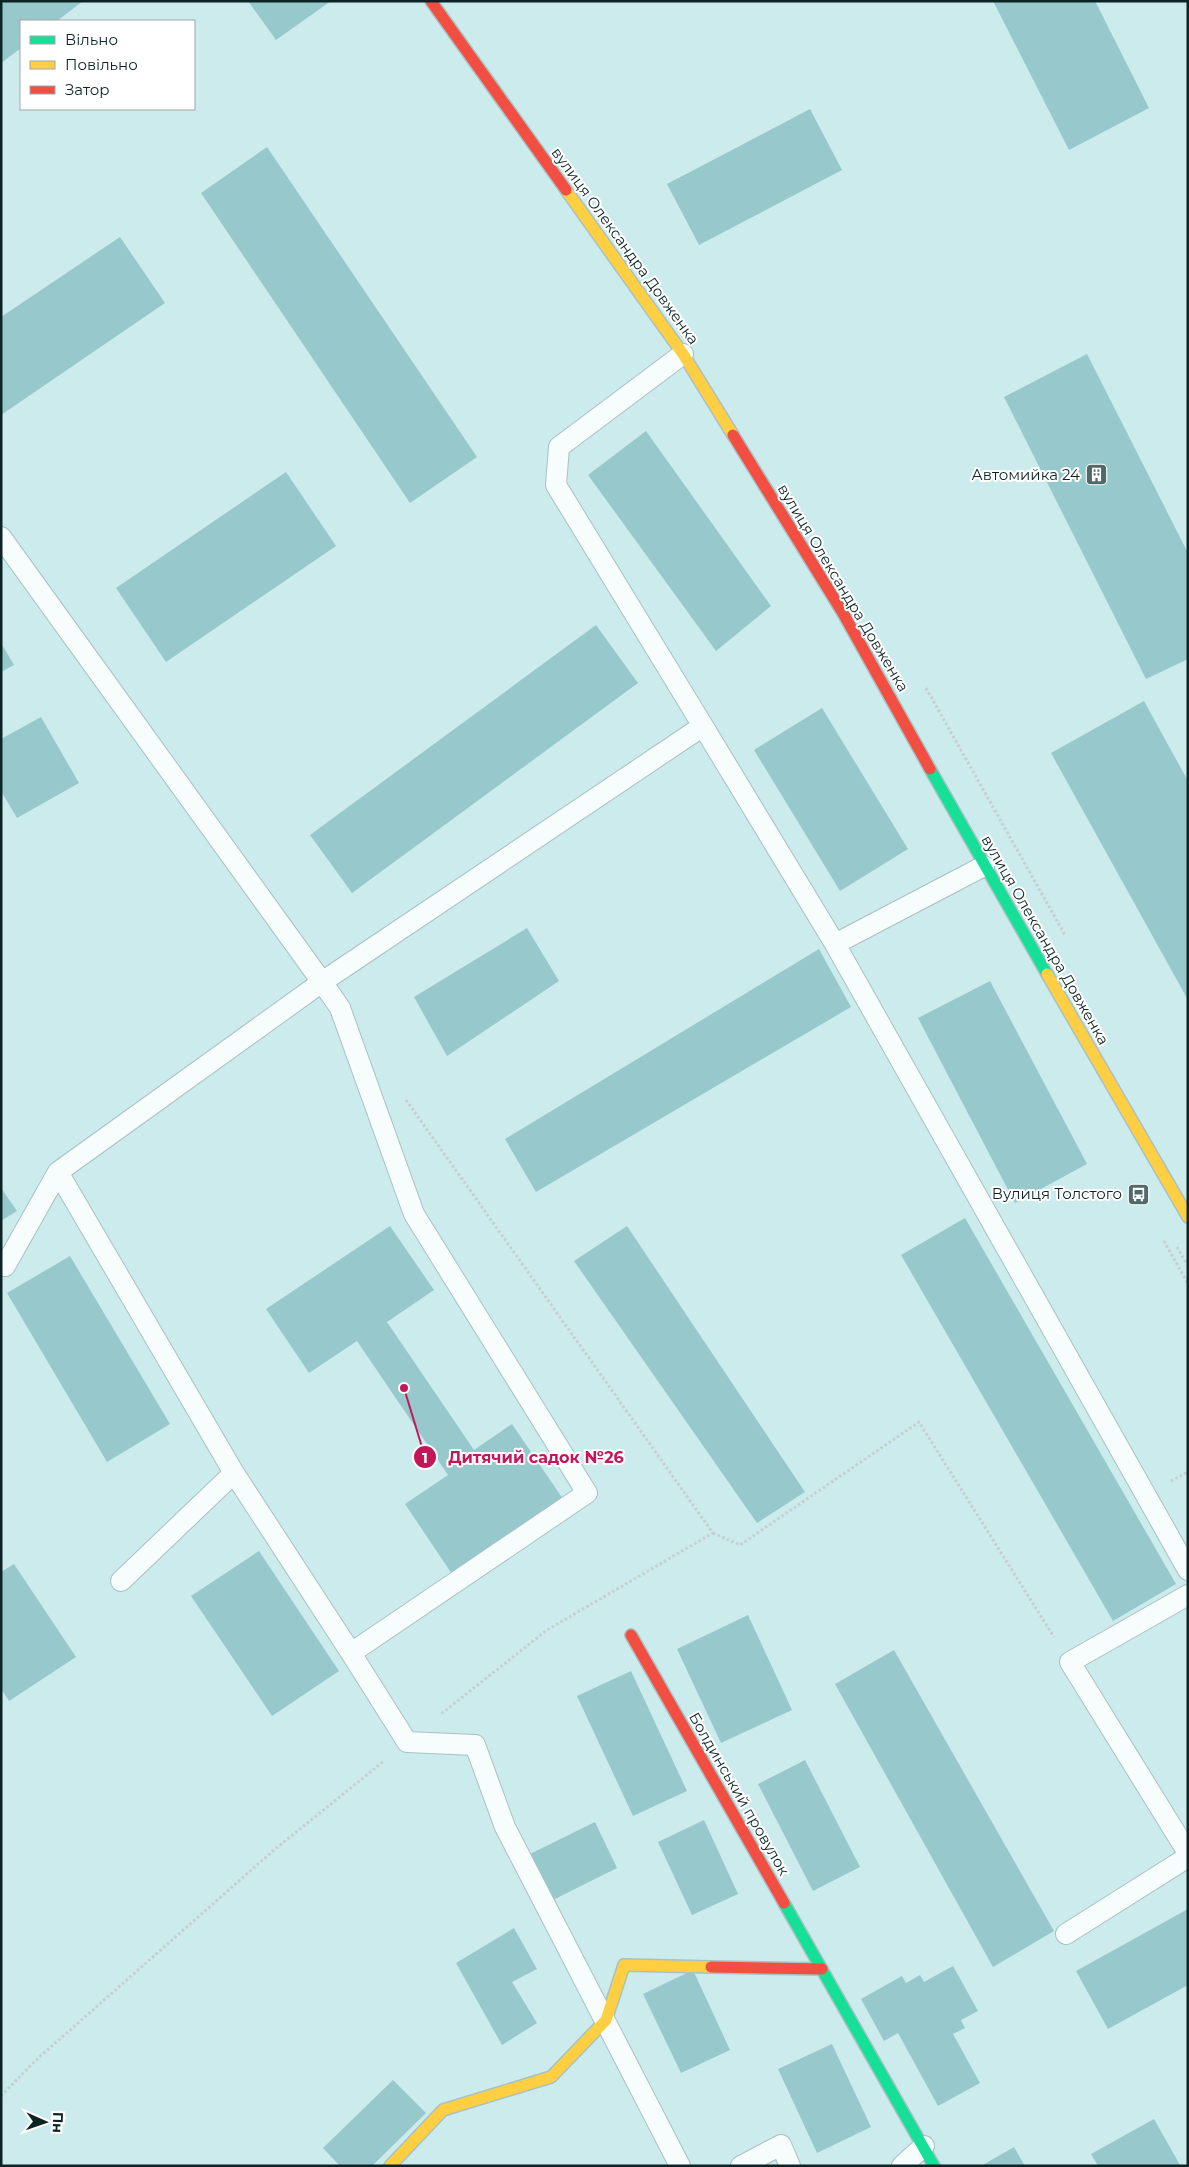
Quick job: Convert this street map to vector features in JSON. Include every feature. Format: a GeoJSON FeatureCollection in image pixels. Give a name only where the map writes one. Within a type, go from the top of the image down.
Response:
{"type":"FeatureCollection","features":[{"type":"Feature","properties":{"kind":"main road","name":"вулиця Олександра Довженка"},"geometry":{"type":"LineString","coordinates":[[431,1],[683,354],[843,612],[984,866],[1188,1217]]}},
{"type":"Feature","properties":{"kind":"main road","name":"Болдинський провулок"},"geometry":{"type":"LineString","coordinates":[[631,1635],[934,2166]]}},
{"type":"Feature","properties":{"kind":"main road"},"geometry":{"type":"LineString","coordinates":[[390,2166],[443,2110],[551,2077],[606,2020],[624,1965],[822,1969]]}},
{"type":"Feature","properties":{"kind":"lane"},"geometry":{"type":"LineString","coordinates":[[683,354],[559,447],[556,485],[835,944],[1188,1570]]}},
{"type":"Feature","properties":{"kind":"lane"},"geometry":{"type":"LineString","coordinates":[[1,537],[340,1008],[414,1214],[587,1493],[351,1653]]}},
{"type":"Feature","properties":{"kind":"lane"},"geometry":{"type":"LineString","coordinates":[[1,1266],[4,1266],[58,1172],[322,982],[703,726]]}},
{"type":"Feature","properties":{"kind":"lane"},"geometry":{"type":"LineString","coordinates":[[835,944],[984,866]]}},
{"type":"Feature","properties":{"kind":"lane"},"geometry":{"type":"LineString","coordinates":[[58,1172],[234,1473],[407,1742],[475,1746],[505,1827],[680,2166]]}},
{"type":"Feature","properties":{"kind":"lane"},"geometry":{"type":"LineString","coordinates":[[121,1581],[234,1473]]}},
{"type":"Feature","properties":{"kind":"lane"},"geometry":{"type":"LineString","coordinates":[[1066,1934],[1188,1855],[1070,1662],[1188,1595]]}},
{"type":"Feature","properties":{"kind":"lane"},"geometry":{"type":"LineString","coordinates":[[741,2166],[781,2144],[790,2166]]}},
{"type":"Feature","properties":{"kind":"lane"},"geometry":{"type":"LineString","coordinates":[[902,2166],[924,2146]]}},
{"type":"Feature","properties":{"kind":"path"},"geometry":{"type":"LineString","coordinates":[[403,1096],[713,1532],[740,1545],[919,1422],[1070,1662]]}},
{"type":"Feature","properties":{"kind":"path"},"geometry":{"type":"LineString","coordinates":[[1159,1232],[1188,1284]]}},
{"type":"Feature","properties":{"kind":"path"},"geometry":{"type":"LineString","coordinates":[[1,2096],[35,2061],[274,1850],[547,1630],[713,1532]]}},
{"type":"Feature","properties":{"kind":"building"},"geometry":{"type":"Polygon","coordinates":[[[1,1],[83,1],[58,20],[20,20],[20,49],[1,63],[1,1]]]}},
{"type":"Feature","properties":{"kind":"building"},"geometry":{"type":"Polygon","coordinates":[[[248,1],[331,1],[276,40],[248,1]]]}},
{"type":"Feature","properties":{"kind":"building"},"geometry":{"type":"Polygon","coordinates":[[[993,1],[1095,1],[1149,108],[1069,150],[993,1]]]}},
{"type":"Feature","properties":{"kind":"building"},"geometry":{"type":"Polygon","coordinates":[[[810,109],[842,170],[699,245],[667,184],[810,109]]]}},
{"type":"Feature","properties":{"kind":"building"},"geometry":{"type":"Polygon","coordinates":[[[267,147],[477,457],[410,503],[201,193],[267,147]]]}},
{"type":"Feature","properties":{"kind":"building"},"geometry":{"type":"Polygon","coordinates":[[[120,237],[165,303],[1,415],[1,317],[120,237]]]}},
{"type":"Feature","properties":{"kind":"building","name":"Автомийка 24"},"geometry":{"type":"Polygon","coordinates":[[[1087,354],[1188,553],[1188,659],[1146,679],[1004,397],[1087,354]]]}},
{"type":"Feature","properties":{"kind":"building"},"geometry":{"type":"Polygon","coordinates":[[[646,431],[771,606],[716,651],[588,475],[646,431]]]}},
{"type":"Feature","properties":{"kind":"building"},"geometry":{"type":"Polygon","coordinates":[[[286,472],[336,546],[166,662],[116,588],[286,472]]]}},
{"type":"Feature","properties":{"kind":"building"},"geometry":{"type":"Polygon","coordinates":[[[596,625],[638,683],[352,893],[310,835],[596,625]]]}},
{"type":"Feature","properties":{"kind":"building"},"geometry":{"type":"Polygon","coordinates":[[[1,643],[14,665],[1,672],[1,643]]]}},
{"type":"Feature","properties":{"kind":"building"},"geometry":{"type":"Polygon","coordinates":[[[1144,701],[1188,781],[1188,1000],[1051,753],[1144,701]]]}},
{"type":"Feature","properties":{"kind":"building"},"geometry":{"type":"Polygon","coordinates":[[[822,708],[908,849],[840,891],[754,750],[822,708]]]}},
{"type":"Feature","properties":{"kind":"building"},"geometry":{"type":"Polygon","coordinates":[[[41,717],[79,783],[17,818],[1,791],[1,739],[41,717]]]}},
{"type":"Feature","properties":{"kind":"building"},"geometry":{"type":"Polygon","coordinates":[[[527,928],[559,981],[447,1056],[414,997],[527,928]]]}},
{"type":"Feature","properties":{"kind":"building"},"geometry":{"type":"Polygon","coordinates":[[[819,949],[851,1007],[536,1192],[505,1139],[819,949]]]}},
{"type":"Feature","properties":{"kind":"building"},"geometry":{"type":"Polygon","coordinates":[[[990,981],[1087,1164],[1015,1203],[918,1018],[990,981]]]}},
{"type":"Feature","properties":{"kind":"building"},"geometry":{"type":"Polygon","coordinates":[[[1,1188],[17,1211],[1,1221],[1,1188]]]}},
{"type":"Feature","properties":{"kind":"building"},"geometry":{"type":"Polygon","coordinates":[[[965,1218],[1176,1584],[1113,1621],[901,1255],[965,1218]]]}},
{"type":"Feature","properties":{"kind":"building"},"geometry":{"type":"Polygon","coordinates":[[[390,1226],[434,1290],[387,1322],[474,1450],[512,1424],[563,1499],[452,1574],[405,1504],[448,1475],[357,1341],[309,1373],[266,1309],[390,1226]]]}},
{"type":"Feature","properties":{"kind":"building"},"geometry":{"type":"Polygon","coordinates":[[[627,1226],[805,1492],[757,1523],[574,1261],[627,1226]]]}},
{"type":"Feature","properties":{"kind":"building"},"geometry":{"type":"Polygon","coordinates":[[[70,1256],[170,1424],[107,1462],[7,1293],[70,1256]]]}},
{"type":"Feature","properties":{"kind":"building"},"geometry":{"type":"Polygon","coordinates":[[[259,1551],[339,1671],[272,1716],[191,1596],[259,1551]]]}},
{"type":"Feature","properties":{"kind":"building"},"geometry":{"type":"Polygon","coordinates":[[[14,1564],[76,1657],[9,1701],[1,1689],[1,1572],[14,1564]]]}},
{"type":"Feature","properties":{"kind":"building"},"geometry":{"type":"Polygon","coordinates":[[[748,1615],[792,1710],[721,1743],[677,1649],[748,1615]]]}},
{"type":"Feature","properties":{"kind":"building"},"geometry":{"type":"Polygon","coordinates":[[[894,1650],[1054,1931],[993,1967],[835,1684],[894,1650]]]}},
{"type":"Feature","properties":{"kind":"building"},"geometry":{"type":"Polygon","coordinates":[[[631,1671],[687,1791],[633,1816],[577,1696],[631,1671]]]}},
{"type":"Feature","properties":{"kind":"building"},"geometry":{"type":"Polygon","coordinates":[[[805,1760],[860,1867],[813,1891],[758,1784],[805,1760]]]}},
{"type":"Feature","properties":{"kind":"building"},"geometry":{"type":"Polygon","coordinates":[[[704,1820],[738,1894],[692,1915],[658,1842],[704,1820]]]}},
{"type":"Feature","properties":{"kind":"building"},"geometry":{"type":"Polygon","coordinates":[[[595,1822],[617,1868],[553,1900],[530,1854],[595,1822]]]}},
{"type":"Feature","properties":{"kind":"building"},"geometry":{"type":"Polygon","coordinates":[[[1188,1909],[1188,1985],[1108,2029],[1076,1971],[1188,1909]]]}},
{"type":"Feature","properties":{"kind":"building"},"geometry":{"type":"Polygon","coordinates":[[[514,1928],[537,1969],[512,1982],[537,2023],[502,2045],[456,1963],[514,1928]]]}},
{"type":"Feature","properties":{"kind":"building"},"geometry":{"type":"Polygon","coordinates":[[[953,1966],[978,2011],[961,2020],[965,2028],[953,2034],[980,2083],[938,2106],[898,2033],[884,2041],[861,1999],[902,1976],[906,1983],[920,1975],[924,1982],[953,1966]]]}},
{"type":"Feature","properties":{"kind":"building"},"geometry":{"type":"Polygon","coordinates":[[[693,1970],[730,2050],[681,2073],[643,1994],[693,1970]]]}},
{"type":"Feature","properties":{"kind":"building"},"geometry":{"type":"Polygon","coordinates":[[[832,2044],[871,2127],[817,2153],[778,2069],[832,2044]]]}},
{"type":"Feature","properties":{"kind":"building"},"geometry":{"type":"Polygon","coordinates":[[[393,2080],[426,2113],[372,2166],[340,2166],[323,2148],[393,2080]]]}},
{"type":"Feature","properties":{"kind":"building"},"geometry":{"type":"Polygon","coordinates":[[[1154,2119],[1180,2165],[1098,2166],[1091,2154],[1154,2119]]]}},
{"type":"Feature","properties":{"kind":"building"},"geometry":{"type":"Polygon","coordinates":[[[1014,2147],[1025,2166],[981,2166],[1014,2147]]]}},
{"type":"Feature","properties":{"kind":"traffic: fast"},"geometry":{"type":"LineString","coordinates":[[930,769],[1047,974]]}},
{"type":"Feature","properties":{"kind":"traffic: fast"},"geometry":{"type":"LineString","coordinates":[[784,1903],[934,2166]]}},
{"type":"Feature","properties":{"kind":"traffic: slow"},"geometry":{"type":"LineString","coordinates":[[566,190],[683,354],[733,435]]}},
{"type":"Feature","properties":{"kind":"traffic: slow"},"geometry":{"type":"LineString","coordinates":[[1047,974],[1188,1217]]}},
{"type":"Feature","properties":{"kind":"traffic: slow"},"geometry":{"type":"LineString","coordinates":[[390,2166],[443,2110],[551,2077],[606,2020],[624,1965],[711,1967]]}},
{"type":"Feature","properties":{"kind":"traffic: jam"},"geometry":{"type":"LineString","coordinates":[[431,1],[566,190]]}},
{"type":"Feature","properties":{"kind":"traffic: jam"},"geometry":{"type":"LineString","coordinates":[[733,435],[843,613],[930,769]]}},
{"type":"Feature","properties":{"kind":"traffic: jam"},"geometry":{"type":"LineString","coordinates":[[631,1635],[784,1903]]}},
{"type":"Feature","properties":{"kind":"traffic: jam"},"geometry":{"type":"LineString","coordinates":[[711,1967],[822,1969]]}},
{"type":"Feature","properties":{"kind":"place","name":"Автомийка 24"},"geometry":{"type":"Point","coordinates":[1096,475]}},
{"type":"Feature","properties":{"kind":"place","name":"Вулиця Толстого"},"geometry":{"type":"Point","coordinates":[1138,1194]}},
{"type":"Feature","properties":{"kind":"place","name":"Дитячий садок №26"},"geometry":{"type":"Point","coordinates":[404,1388]}}]}
